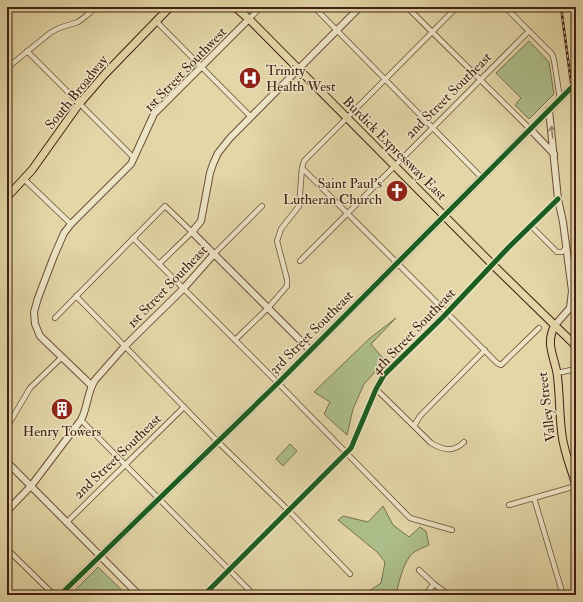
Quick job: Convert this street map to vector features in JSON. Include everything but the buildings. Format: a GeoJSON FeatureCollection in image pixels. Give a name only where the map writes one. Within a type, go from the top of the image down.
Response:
{"type":"FeatureCollection","features":[{"type":"Feature","properties":{"kind":"main road","name":"South Broadway"},"geometry":{"type":"LineString","coordinates":[[7,197],[32,170],[79,104],[105,74],[170,7]]}},
{"type":"Feature","properties":{"kind":"main road","name":"Burdick Expressway East"},"geometry":{"type":"LineString","coordinates":[[235,7],[249,19],[444,216],[574,344]]}},
{"type":"Feature","properties":{"kind":"main road","name":"Valley Street"},"geometry":{"type":"LineString","coordinates":[[556,325],[550,344],[551,353],[557,373],[564,446],[576,486]]}},
{"type":"Feature","properties":{"kind":"street"},"geometry":{"type":"LineString","coordinates":[[7,68],[50,33],[78,22],[96,7]]}},
{"type":"Feature","properties":{"kind":"street","name":"1st Street Southwest"},"geometry":{"type":"LineString","coordinates":[[91,385],[40,336],[36,324],[34,312],[38,298],[64,232],[131,164],[154,114],[261,7]]}},
{"type":"Feature","properties":{"kind":"street"},"geometry":{"type":"LineString","coordinates":[[314,7],[482,178]]}},
{"type":"Feature","properties":{"kind":"street"},"geometry":{"type":"LineString","coordinates":[[159,264],[192,232],[201,221],[210,174],[218,153],[230,138],[360,7]]}},
{"type":"Feature","properties":{"kind":"street"},"geometry":{"type":"LineString","coordinates":[[407,7],[554,154]]}},
{"type":"Feature","properties":{"kind":"street"},"geometry":{"type":"LineString","coordinates":[[235,340],[268,308],[287,286],[287,279],[278,241],[281,228],[298,206],[304,161],[457,7]]}},
{"type":"Feature","properties":{"kind":"street"},"geometry":{"type":"LineString","coordinates":[[505,7],[552,54],[560,99]]}},
{"type":"Feature","properties":{"kind":"street"},"geometry":{"type":"LineString","coordinates":[[156,21],[251,117]]}},
{"type":"Feature","properties":{"kind":"street","name":"2nd Street Southeast"},"geometry":{"type":"LineString","coordinates":[[300,261],[529,31]]}},
{"type":"Feature","properties":{"kind":"street"},"geometry":{"type":"LineString","coordinates":[[27,52],[134,158]]}},
{"type":"Feature","properties":{"kind":"street","name":"3rd Street Southeast"},"geometry":{"type":"LineString","coordinates":[[60,595],[278,383],[576,83]]}},
{"type":"Feature","properties":{"kind":"street"},"geometry":{"type":"LineString","coordinates":[[549,110],[558,199],[563,222],[572,291],[571,303],[567,311],[556,325]]}},
{"type":"Feature","properties":{"kind":"street"},"geometry":{"type":"LineString","coordinates":[[302,168],[501,365],[539,328]]}},
{"type":"Feature","properties":{"kind":"street"},"geometry":{"type":"LineString","coordinates":[[24,179],[71,224]]}},
{"type":"Feature","properties":{"kind":"street","name":"4th Street Southeast"},"geometry":{"type":"LineString","coordinates":[[204,595],[347,453],[351,448],[376,388],[384,375],[448,313],[558,199]]}},
{"type":"Feature","properties":{"kind":"street"},"geometry":{"type":"LineString","coordinates":[[55,318],[165,206],[310,350]]}},
{"type":"Feature","properties":{"kind":"street","name":"1st Street Southeast"},"geometry":{"type":"LineString","coordinates":[[91,385],[125,346],[183,289],[214,254],[262,206]]}},
{"type":"Feature","properties":{"kind":"street"},"geometry":{"type":"LineString","coordinates":[[531,226],[557,252],[562,252],[566,248]]}},
{"type":"Feature","properties":{"kind":"street"},"geometry":{"type":"LineString","coordinates":[[134,238],[410,518],[452,530]]}},
{"type":"Feature","properties":{"kind":"street"},"geometry":{"type":"LineString","coordinates":[[76,296],[218,442],[289,511],[350,574]]}},
{"type":"Feature","properties":{"kind":"street"},"geometry":{"type":"LineString","coordinates":[[414,426],[420,416],[485,350]]}},
{"type":"Feature","properties":{"kind":"street"},"geometry":{"type":"LineString","coordinates":[[7,427],[30,388],[62,357]]}},
{"type":"Feature","properties":{"kind":"street"},"geometry":{"type":"LineString","coordinates":[[557,373],[576,369]]}},
{"type":"Feature","properties":{"kind":"street"},"geometry":{"type":"LineString","coordinates":[[7,511],[31,486],[81,420],[85,413],[91,385]]}},
{"type":"Feature","properties":{"kind":"street"},"geometry":{"type":"LineString","coordinates":[[376,388],[431,444],[442,449],[453,450],[460,447],[464,442]]}},
{"type":"Feature","properties":{"kind":"street","name":"2nd Street Southeast"},"geometry":{"type":"LineString","coordinates":[[67,522],[184,407]]}},
{"type":"Feature","properties":{"kind":"street"},"geometry":{"type":"LineString","coordinates":[[81,420],[230,569],[254,595]]}},
{"type":"Feature","properties":{"kind":"street"},"geometry":{"type":"LineString","coordinates":[[7,462],[139,595]]}},
{"type":"Feature","properties":{"kind":"street"},"geometry":{"type":"LineString","coordinates":[[509,505],[576,486]]}},
{"type":"Feature","properties":{"kind":"street"},"geometry":{"type":"LineString","coordinates":[[534,498],[563,595]]}},
{"type":"Feature","properties":{"kind":"street"},"geometry":{"type":"LineString","coordinates":[[7,549],[54,595]]}},
{"type":"Feature","properties":{"kind":"street"},"geometry":{"type":"LineString","coordinates":[[419,570],[449,595]]}},
{"type":"Feature","properties":{"kind":"street"},"geometry":{"type":"LineString","coordinates":[[425,595],[434,584]]}},
{"type":"Feature","properties":{"kind":"green space"},"geometry":{"type":"Polygon","coordinates":[[[529,41],[549,62],[554,94],[529,119],[515,105],[521,98],[496,73],[529,41]]]}},
{"type":"Feature","properties":{"kind":"green space"},"geometry":{"type":"Polygon","coordinates":[[[396,318],[371,344],[385,361],[364,384],[353,409],[347,435],[324,414],[330,402],[314,392],[370,338],[396,318]]]}},
{"type":"Feature","properties":{"kind":"green space"},"geometry":{"type":"Polygon","coordinates":[[[290,444],[297,451],[283,466],[276,459],[290,444]]]}},
{"type":"Feature","properties":{"kind":"green space"},"geometry":{"type":"Polygon","coordinates":[[[383,506],[393,525],[409,537],[420,527],[426,531],[429,545],[412,554],[407,560],[396,595],[357,595],[356,594],[369,591],[381,583],[385,562],[377,552],[338,520],[343,516],[368,522],[383,506]]]}},
{"type":"Feature","properties":{"kind":"green space"},"geometry":{"type":"Polygon","coordinates":[[[98,567],[127,595],[70,595],[98,567]]]}},
{"type":"Feature","properties":{"kind":"railway"},"geometry":{"type":"LineString","coordinates":[[561,7],[576,120]]}},
{"type":"Feature","properties":{"kind":"cycle path"},"geometry":{"type":"LineString","coordinates":[[60,595],[278,383],[576,83]]}},
{"type":"Feature","properties":{"kind":"cycle path"},"geometry":{"type":"LineString","coordinates":[[204,595],[351,448],[376,389],[384,375],[558,199]]}},
{"type":"Feature","properties":{"kind":"place","name":"Trinity Health West"},"geometry":{"type":"Point","coordinates":[250,78]}},
{"type":"Feature","properties":{"kind":"place","name":"Saint Paul’s Lutheran Church"},"geometry":{"type":"Point","coordinates":[397,191]}},
{"type":"Feature","properties":{"kind":"place","name":"Henry Towers"},"geometry":{"type":"Point","coordinates":[62,409]}}]}
